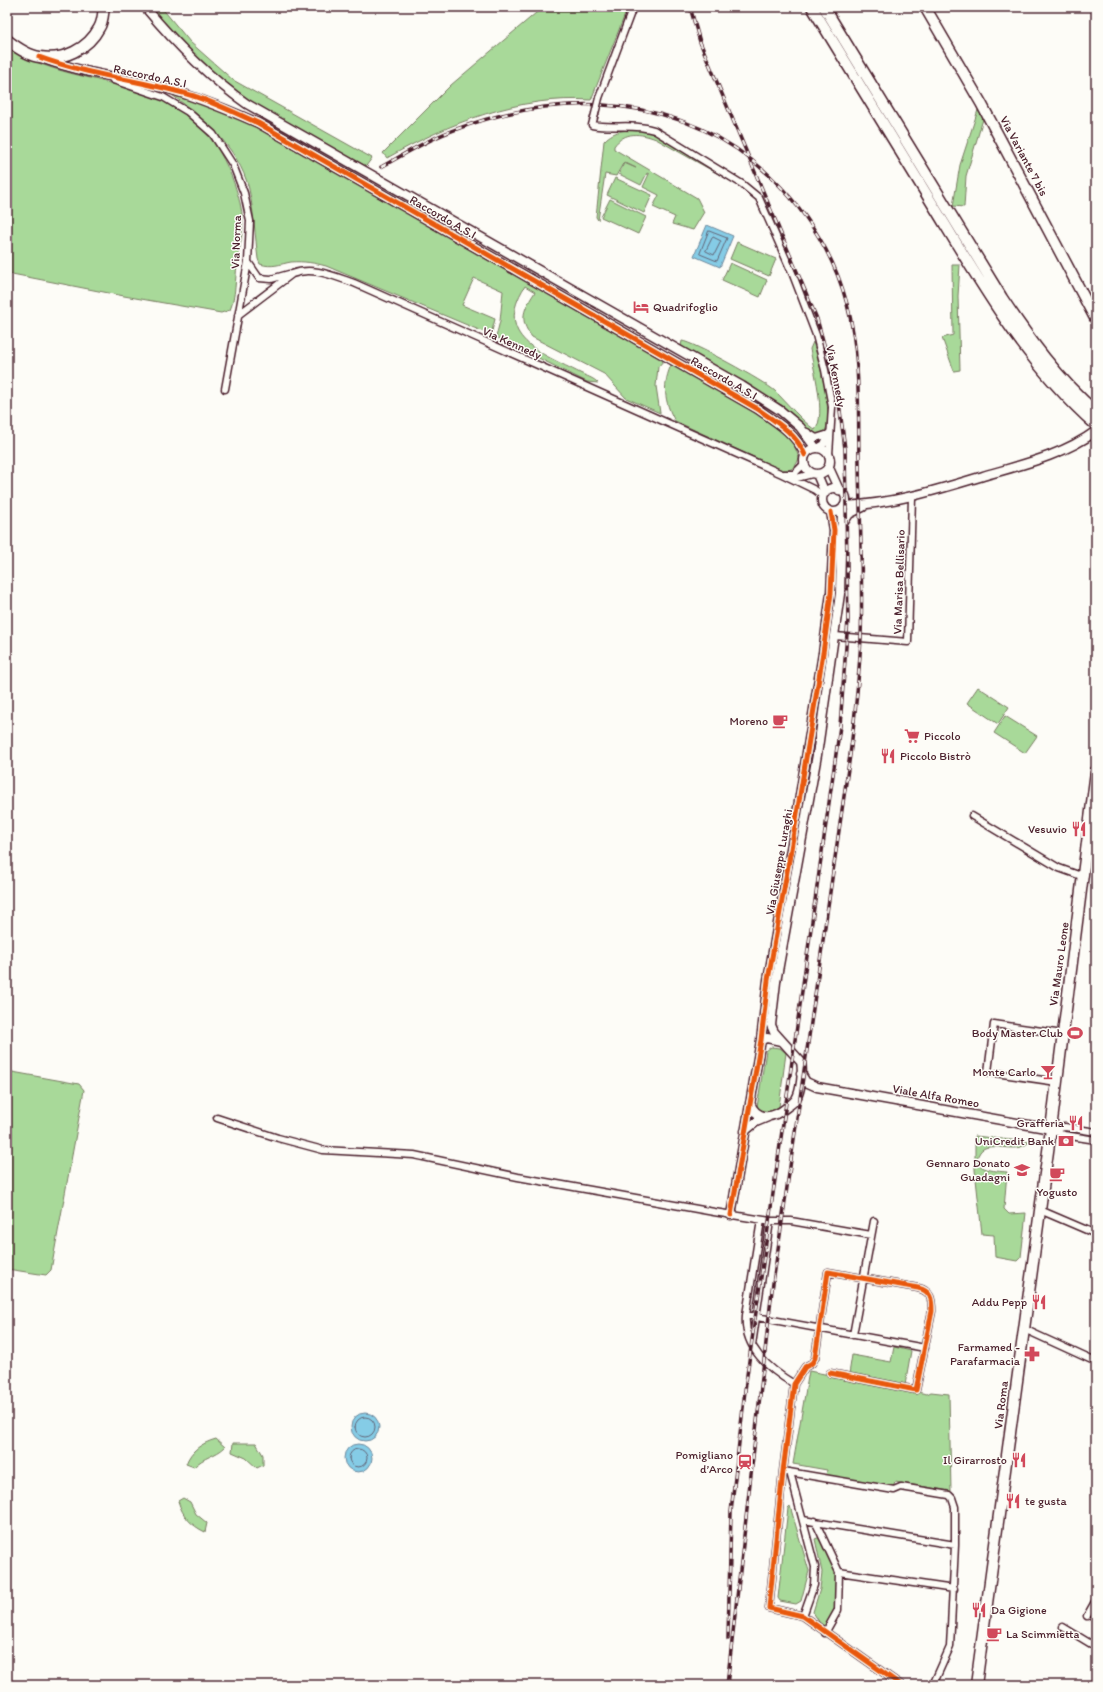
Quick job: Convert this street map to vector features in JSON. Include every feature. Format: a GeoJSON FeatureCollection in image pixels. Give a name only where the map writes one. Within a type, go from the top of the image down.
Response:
{"type":"FeatureCollection","features":[{"type":"Feature","properties":{"kind":"main road"},"geometry":{"type":"LineString","coordinates":[[7,40],[25,51],[39,57],[68,55],[87,44],[100,27],[104,7]]}},
{"type":"Feature","properties":{"kind":"main road"},"geometry":{"type":"LineString","coordinates":[[812,7],[984,289],[1023,346],[1054,384],[1091,412]]}},
{"type":"Feature","properties":{"kind":"main road"},"geometry":{"type":"LineString","coordinates":[[824,7],[1002,298],[1029,339],[1091,412],[1096,426]]}},
{"type":"Feature","properties":{"kind":"main road","name":"Via Variante 7 bis"},"geometry":{"type":"LineString","coordinates":[[925,7],[983,107],[1096,320]]}},
{"type":"Feature","properties":{"kind":"main road","name":"Via Mauro Leone"},"geometry":{"type":"LineString","coordinates":[[1051,1129],[1094,802],[1096,771]]}},
{"type":"Feature","properties":{"kind":"main road","name":"Via Roma"},"geometry":{"type":"LineString","coordinates":[[976,1685],[1051,1129]]}},
{"type":"Feature","properties":{"kind":"street","name":"Raccordo A.S.I"},"geometry":{"type":"LineString","coordinates":[[145,7],[181,49],[229,91],[247,104],[742,386],[781,411],[800,427],[817,447]]}},
{"type":"Feature","properties":{"kind":"street","name":"Via Kennedy"},"geometry":{"type":"LineString","coordinates":[[633,7],[599,98],[592,125],[603,127],[645,127],[654,130],[742,184],[759,198],[793,275],[816,335],[832,407],[830,455]]}},
{"type":"Feature","properties":{"kind":"street","name":"Raccordo A.S.I"},"geometry":{"type":"LineString","coordinates":[[39,57],[62,66],[102,76],[153,85],[188,94],[258,123],[756,408],[792,435],[804,460]]}},
{"type":"Feature","properties":{"kind":"street","name":"Via Norma"},"geometry":{"type":"LineString","coordinates":[[102,76],[163,97],[188,112],[213,134],[233,166],[244,193],[250,221],[248,262],[225,389]]}},
{"type":"Feature","properties":{"kind":"street"},"geometry":{"type":"LineString","coordinates":[[248,262],[259,278],[271,279],[292,274]]}},
{"type":"Feature","properties":{"kind":"street","name":"Via Kennedy"},"geometry":{"type":"LineString","coordinates":[[238,315],[292,274],[302,270],[311,270],[354,283],[824,494]]}},
{"type":"Feature","properties":{"kind":"street","name":"Via Kennedy"},"geometry":{"type":"LineString","coordinates":[[817,447],[824,444],[832,426]]}},
{"type":"Feature","properties":{"kind":"street"},"geometry":{"type":"LineString","coordinates":[[800,427],[816,438],[828,434]]}},
{"type":"Feature","properties":{"kind":"street"},"geometry":{"type":"LineString","coordinates":[[804,460],[806,468],[815,474],[824,494],[823,504],[831,512],[838,511],[843,507],[868,505],[912,497],[1004,470],[1061,451],[1096,431]]}},
{"type":"Feature","properties":{"kind":"street"},"geometry":{"type":"LineString","coordinates":[[782,474],[794,474],[811,449],[817,447],[827,451],[830,455],[831,459],[829,468],[822,474],[793,479]]}},
{"type":"Feature","properties":{"kind":"street"},"geometry":{"type":"LineString","coordinates":[[829,468],[842,492],[843,507]]}},
{"type":"Feature","properties":{"kind":"street"},"geometry":{"type":"LineString","coordinates":[[824,494],[831,489],[842,492],[868,505]]}},
{"type":"Feature","properties":{"kind":"street","name":"Via Marisa Bellisario"},"geometry":{"type":"LineString","coordinates":[[835,636],[908,642],[912,497]]}},
{"type":"Feature","properties":{"kind":"street"},"geometry":{"type":"LineString","coordinates":[[842,526],[845,518],[849,514],[868,505]]}},
{"type":"Feature","properties":{"kind":"street","name":"Via Giuseppe Luraghi"},"geometry":{"type":"LineString","coordinates":[[798,1095],[802,1065],[799,1059],[774,1032],[771,1025],[776,982],[804,829],[835,636],[840,594],[843,507]]}},
{"type":"Feature","properties":{"kind":"street","name":"Via Giuseppe Luraghi"},"geometry":{"type":"LineString","coordinates":[[731,1215],[761,1040],[768,980],[803,782],[832,593],[834,530],[831,512]]}},
{"type":"Feature","properties":{"kind":"street"},"geometry":{"type":"LineString","coordinates":[[972,816],[1059,868],[1084,877]]}},
{"type":"Feature","properties":{"kind":"street"},"geometry":{"type":"LineString","coordinates":[[1057,1082],[988,1072],[994,1024],[1063,1034]]}},
{"type":"Feature","properties":{"kind":"street"},"geometry":{"type":"LineString","coordinates":[[761,1040],[774,1038],[781,1041]]}},
{"type":"Feature","properties":{"kind":"street"},"geometry":{"type":"LineString","coordinates":[[801,1074],[806,1082],[817,1088]]}},
{"type":"Feature","properties":{"kind":"street"},"geometry":{"type":"LineString","coordinates":[[745,1131],[756,1122],[781,1112],[795,1101],[803,1090],[817,1088]]}},
{"type":"Feature","properties":{"kind":"street","name":"Viale Alfa Romeo"},"geometry":{"type":"LineString","coordinates":[[817,1088],[1051,1129],[1064,1135],[1096,1140]]}},
{"type":"Feature","properties":{"kind":"street"},"geometry":{"type":"LineString","coordinates":[[750,1103],[753,1110],[759,1115],[768,1117]]}},
{"type":"Feature","properties":{"kind":"street"},"geometry":{"type":"LineString","coordinates":[[217,1118],[278,1138],[324,1150],[414,1155],[518,1177],[731,1215],[770,1221],[791,1221],[871,1235]]}},
{"type":"Feature","properties":{"kind":"street","name":"Viale Alfa Romeo"},"geometry":{"type":"LineString","coordinates":[[1051,1129],[1066,1127],[1096,1132]]}},
{"type":"Feature","properties":{"kind":"street"},"geometry":{"type":"LineString","coordinates":[[1040,1210],[1096,1234]]}},
{"type":"Feature","properties":{"kind":"street"},"geometry":{"type":"LineString","coordinates":[[761,1220],[746,1315],[747,1330],[753,1348],[765,1363],[780,1376],[794,1384]]}},
{"type":"Feature","properties":{"kind":"street"},"geometry":{"type":"LineString","coordinates":[[753,1348],[770,1221]]}},
{"type":"Feature","properties":{"kind":"street"},"geometry":{"type":"LineString","coordinates":[[853,1335],[874,1221]]}},
{"type":"Feature","properties":{"kind":"street"},"geometry":{"type":"LineString","coordinates":[[830,1374],[916,1390],[932,1311],[931,1298],[928,1292],[918,1288],[828,1272],[818,1328],[815,1358],[812,1363],[805,1367],[794,1384],[783,1471],[769,1608],[803,1616],[901,1685]]}},
{"type":"Feature","properties":{"kind":"street"},"geometry":{"type":"LineString","coordinates":[[746,1315],[925,1348]]}},
{"type":"Feature","properties":{"kind":"street"},"geometry":{"type":"LineString","coordinates":[[1024,1329],[1096,1362]]}},
{"type":"Feature","properties":{"kind":"street"},"geometry":{"type":"LineString","coordinates":[[783,1471],[894,1490],[902,1487],[949,1495],[952,1498],[955,1507],[955,1546],[950,1647],[934,1685]]}},
{"type":"Feature","properties":{"kind":"street"},"geometry":{"type":"LineString","coordinates":[[790,1472],[815,1572],[814,1585],[803,1616]]}},
{"type":"Feature","properties":{"kind":"street"},"geometry":{"type":"LineString","coordinates":[[803,1520],[955,1546]]}},
{"type":"Feature","properties":{"kind":"street"},"geometry":{"type":"LineString","coordinates":[[815,1521],[839,1572],[838,1610],[827,1634]]}},
{"type":"Feature","properties":{"kind":"street"},"geometry":{"type":"LineString","coordinates":[[839,1572],[954,1590]]}},
{"type":"Feature","properties":{"kind":"street"},"geometry":{"type":"LineString","coordinates":[[1087,1616],[1096,1600]]}},
{"type":"Feature","properties":{"kind":"street"},"geometry":{"type":"LineString","coordinates":[[1063,1627],[1096,1647]]}},
{"type":"Feature","properties":{"kind":"green space"},"geometry":{"type":"Polygon","coordinates":[[[150,7],[161,7],[190,42],[233,80],[372,158],[366,166],[297,129],[251,102],[209,71],[190,53],[150,7]]]}},
{"type":"Feature","properties":{"kind":"green space"},"geometry":{"type":"Polygon","coordinates":[[[543,7],[628,7],[591,100],[537,102],[485,114],[435,133],[387,158],[383,153],[451,85],[543,7]]]}},
{"type":"Feature","properties":{"kind":"green space"},"geometry":{"type":"Polygon","coordinates":[[[7,46],[24,57],[53,68],[150,94],[183,111],[209,136],[228,168],[235,185],[242,212],[242,234],[234,294],[230,310],[221,313],[7,273],[7,46]]]}},
{"type":"Feature","properties":{"kind":"green space"},"geometry":{"type":"Polygon","coordinates":[[[168,92],[192,99],[251,123],[664,360],[658,367],[656,386],[660,413],[626,398],[604,374],[532,337],[525,325],[524,314],[535,292],[525,286],[516,304],[514,319],[518,331],[526,342],[551,358],[592,378],[598,383],[587,382],[496,337],[500,321],[503,291],[474,278],[462,305],[495,319],[491,335],[326,266],[300,262],[291,262],[272,266],[260,264],[258,259],[249,189],[244,174],[236,159],[228,146],[206,122],[168,92]]]}},
{"type":"Feature","properties":{"kind":"green space"},"geometry":{"type":"Polygon","coordinates":[[[978,110],[983,119],[966,176],[964,207],[953,206],[960,165],[978,110]]]}},
{"type":"Feature","properties":{"kind":"green space"},"geometry":{"type":"Polygon","coordinates":[[[627,130],[643,130],[658,135],[745,189],[656,139],[644,135],[628,136],[618,141],[614,146],[614,149],[697,198],[704,212],[693,230],[672,224],[675,217],[653,207],[659,195],[643,187],[649,174],[647,173],[641,185],[619,174],[624,163],[636,168],[624,162],[616,176],[605,174],[598,220],[596,217],[604,141],[617,132],[627,130]]]}},
{"type":"Feature","properties":{"kind":"green space"},"geometry":{"type":"Polygon","coordinates":[[[615,178],[652,195],[644,213],[607,195],[615,178]]]}},
{"type":"Feature","properties":{"kind":"green space"},"geometry":{"type":"Polygon","coordinates":[[[610,199],[646,217],[638,234],[601,217],[610,199]]]}},
{"type":"Feature","properties":{"kind":"green space"},"geometry":{"type":"Polygon","coordinates":[[[737,242],[776,259],[769,276],[730,259],[737,242]]]}},
{"type":"Feature","properties":{"kind":"green space"},"geometry":{"type":"Polygon","coordinates":[[[730,263],[767,280],[760,297],[722,280],[730,263]]]}},
{"type":"Feature","properties":{"kind":"green space"},"geometry":{"type":"Polygon","coordinates":[[[952,265],[960,265],[958,296],[960,370],[954,371],[942,338],[953,335],[952,265]]]}},
{"type":"Feature","properties":{"kind":"green space"},"geometry":{"type":"Polygon","coordinates":[[[682,341],[714,355],[769,386],[815,430],[820,414],[818,391],[810,349],[813,342],[822,374],[827,400],[828,413],[825,431],[817,435],[808,429],[783,406],[681,346],[682,341]]]}},
{"type":"Feature","properties":{"kind":"green space"},"geometry":{"type":"Polygon","coordinates":[[[672,363],[733,396],[764,415],[792,441],[799,458],[795,466],[788,470],[782,470],[675,421],[668,407],[666,393],[667,378],[672,363]]]}},
{"type":"Feature","properties":{"kind":"green space"},"geometry":{"type":"Polygon","coordinates":[[[978,687],[1009,707],[998,724],[967,703],[978,687]]]}},
{"type":"Feature","properties":{"kind":"green space"},"geometry":{"type":"Polygon","coordinates":[[[1005,716],[1037,736],[1025,753],[994,733],[1005,716]]]}},
{"type":"Feature","properties":{"kind":"green space"},"geometry":{"type":"Polygon","coordinates":[[[771,1047],[780,1048],[786,1053],[779,1107],[774,1114],[761,1111],[757,1107],[766,1051],[771,1047]]]}},
{"type":"Feature","properties":{"kind":"green space"},"geometry":{"type":"Polygon","coordinates":[[[7,1071],[79,1084],[84,1090],[51,1270],[46,1275],[7,1269],[7,1071]]]}},
{"type":"Feature","properties":{"kind":"green space"},"geometry":{"type":"Polygon","coordinates":[[[975,1136],[1029,1142],[1024,1146],[1017,1148],[984,1148],[977,1158],[980,1166],[990,1170],[1007,1172],[1004,1209],[1009,1214],[1026,1213],[1021,1257],[1017,1261],[995,1257],[994,1235],[982,1234],[975,1170],[975,1136]]]}},
{"type":"Feature","properties":{"kind":"green space"},"geometry":{"type":"Polygon","coordinates":[[[894,1347],[911,1351],[905,1385],[849,1374],[852,1355],[891,1362],[894,1347]]]}},
{"type":"Feature","properties":{"kind":"green space"},"geometry":{"type":"Polygon","coordinates":[[[809,1371],[927,1394],[931,1392],[949,1394],[951,1491],[895,1482],[893,1488],[826,1476],[827,1470],[793,1464],[809,1371]]]}},
{"type":"Feature","properties":{"kind":"green space"},"geometry":{"type":"Polygon","coordinates":[[[216,1439],[225,1447],[218,1453],[201,1461],[194,1467],[186,1464],[194,1451],[206,1443],[216,1439]]]}},
{"type":"Feature","properties":{"kind":"green space"},"geometry":{"type":"Polygon","coordinates":[[[233,1443],[256,1443],[263,1455],[263,1465],[257,1468],[246,1458],[232,1452],[233,1443]]]}},
{"type":"Feature","properties":{"kind":"green space"},"geometry":{"type":"Polygon","coordinates":[[[183,1498],[190,1502],[196,1514],[207,1523],[205,1532],[185,1516],[178,1501],[183,1498]]]}},
{"type":"Feature","properties":{"kind":"green space"},"geometry":{"type":"Polygon","coordinates":[[[790,1506],[809,1571],[801,1601],[796,1604],[780,1601],[778,1598],[788,1508],[790,1506]]]}},
{"type":"Feature","properties":{"kind":"green space"},"geometry":{"type":"Polygon","coordinates":[[[820,1537],[836,1572],[836,1610],[825,1627],[821,1625],[813,1612],[820,1589],[822,1572],[815,1539],[820,1537]]]}},
{"type":"Feature","properties":{"kind":"water"},"geometry":{"type":"Polygon","coordinates":[[[707,225],[733,236],[720,267],[694,256],[707,225]]]}},
{"type":"Feature","properties":{"kind":"water"},"geometry":{"type":"Polygon","coordinates":[[[365,1413],[375,1417],[379,1427],[375,1437],[365,1441],[355,1437],[351,1427],[355,1417],[365,1413]]]}},
{"type":"Feature","properties":{"kind":"water"},"geometry":{"type":"Polygon","coordinates":[[[358,1444],[368,1448],[372,1458],[368,1468],[358,1472],[348,1468],[344,1458],[348,1448],[358,1444]]]}},
{"type":"Feature","properties":{"kind":"railway"},"geometry":{"type":"LineString","coordinates":[[690,7],[700,42],[817,319],[838,395],[845,449],[848,620],[840,726],[746,1382],[731,1512],[728,1639]]}},
{"type":"Feature","properties":{"kind":"railway"},"geometry":{"type":"LineString","coordinates":[[381,167],[426,142],[454,130],[495,117],[537,108],[579,105],[621,107],[661,114],[700,128],[737,149],[771,177],[784,190],[818,235],[835,268],[847,304],[855,343],[858,383],[862,616],[857,696],[850,755],[772,1290],[727,1685]]}},
{"type":"Feature","properties":{"kind":"cycle path"},"geometry":{"type":"LineString","coordinates":[[39,57],[94,73],[187,94],[258,123],[756,408],[791,434],[805,455]]}},
{"type":"Feature","properties":{"kind":"cycle path"},"geometry":{"type":"LineString","coordinates":[[731,1215],[761,1040],[768,980],[823,653],[831,593],[834,530],[831,512]]}},
{"type":"Feature","properties":{"kind":"cycle path"},"geometry":{"type":"LineString","coordinates":[[830,1373],[916,1390],[932,1311],[932,1303],[928,1293],[918,1288],[828,1272],[815,1358],[812,1363],[805,1367],[794,1384],[783,1471],[769,1608],[803,1616],[901,1685]]}},
{"type":"Feature","properties":{"kind":"place","name":"Quadrifoglio"},"geometry":{"type":"Point","coordinates":[641,307]}},
{"type":"Feature","properties":{"kind":"place","name":"Moreno"},"geometry":{"type":"Point","coordinates":[780,721]}},
{"type":"Feature","properties":{"kind":"place","name":"Piccolo"},"geometry":{"type":"Point","coordinates":[912,736]}},
{"type":"Feature","properties":{"kind":"place","name":"Piccolo Bistrò"},"geometry":{"type":"Point","coordinates":[888,756]}},
{"type":"Feature","properties":{"kind":"place","name":"Vesuvio"},"geometry":{"type":"Point","coordinates":[1079,829]}},
{"type":"Feature","properties":{"kind":"place","name":"Body Master Club"},"geometry":{"type":"Point","coordinates":[1075,1033]}},
{"type":"Feature","properties":{"kind":"place","name":"Monte Carlo"},"geometry":{"type":"Point","coordinates":[1048,1072]}},
{"type":"Feature","properties":{"kind":"place","name":"Grafferia"},"geometry":{"type":"Point","coordinates":[1076,1123]}},
{"type":"Feature","properties":{"kind":"place","name":"UniCredit Bank"},"geometry":{"type":"Point","coordinates":[1066,1141]}},
{"type":"Feature","properties":{"kind":"place","name":"Gennaro Donato Guadagni"},"geometry":{"type":"Point","coordinates":[1022,1170]}},
{"type":"Feature","properties":{"kind":"place","name":"Yogusto"},"geometry":{"type":"Point","coordinates":[1057,1174]}},
{"type":"Feature","properties":{"kind":"place","name":"Addu Pepp"},"geometry":{"type":"Point","coordinates":[1039,1302]}},
{"type":"Feature","properties":{"kind":"place","name":"Farmamed - Parafarmacia"},"geometry":{"type":"Point","coordinates":[1032,1354]}},
{"type":"Feature","properties":{"kind":"place","name":"Il Girarrosto"},"geometry":{"type":"Point","coordinates":[1019,1460]}},
{"type":"Feature","properties":{"kind":"place","name":"Pomigliano d’Arco"},"geometry":{"type":"Point","coordinates":[745,1462]}},
{"type":"Feature","properties":{"kind":"place","name":"te gusta"},"geometry":{"type":"Point","coordinates":[1013,1501]}},
{"type":"Feature","properties":{"kind":"place","name":"Da Gigione"},"geometry":{"type":"Point","coordinates":[979,1610]}},
{"type":"Feature","properties":{"kind":"place","name":"La Scimmietta"},"geometry":{"type":"Point","coordinates":[994,1634]}}]}
